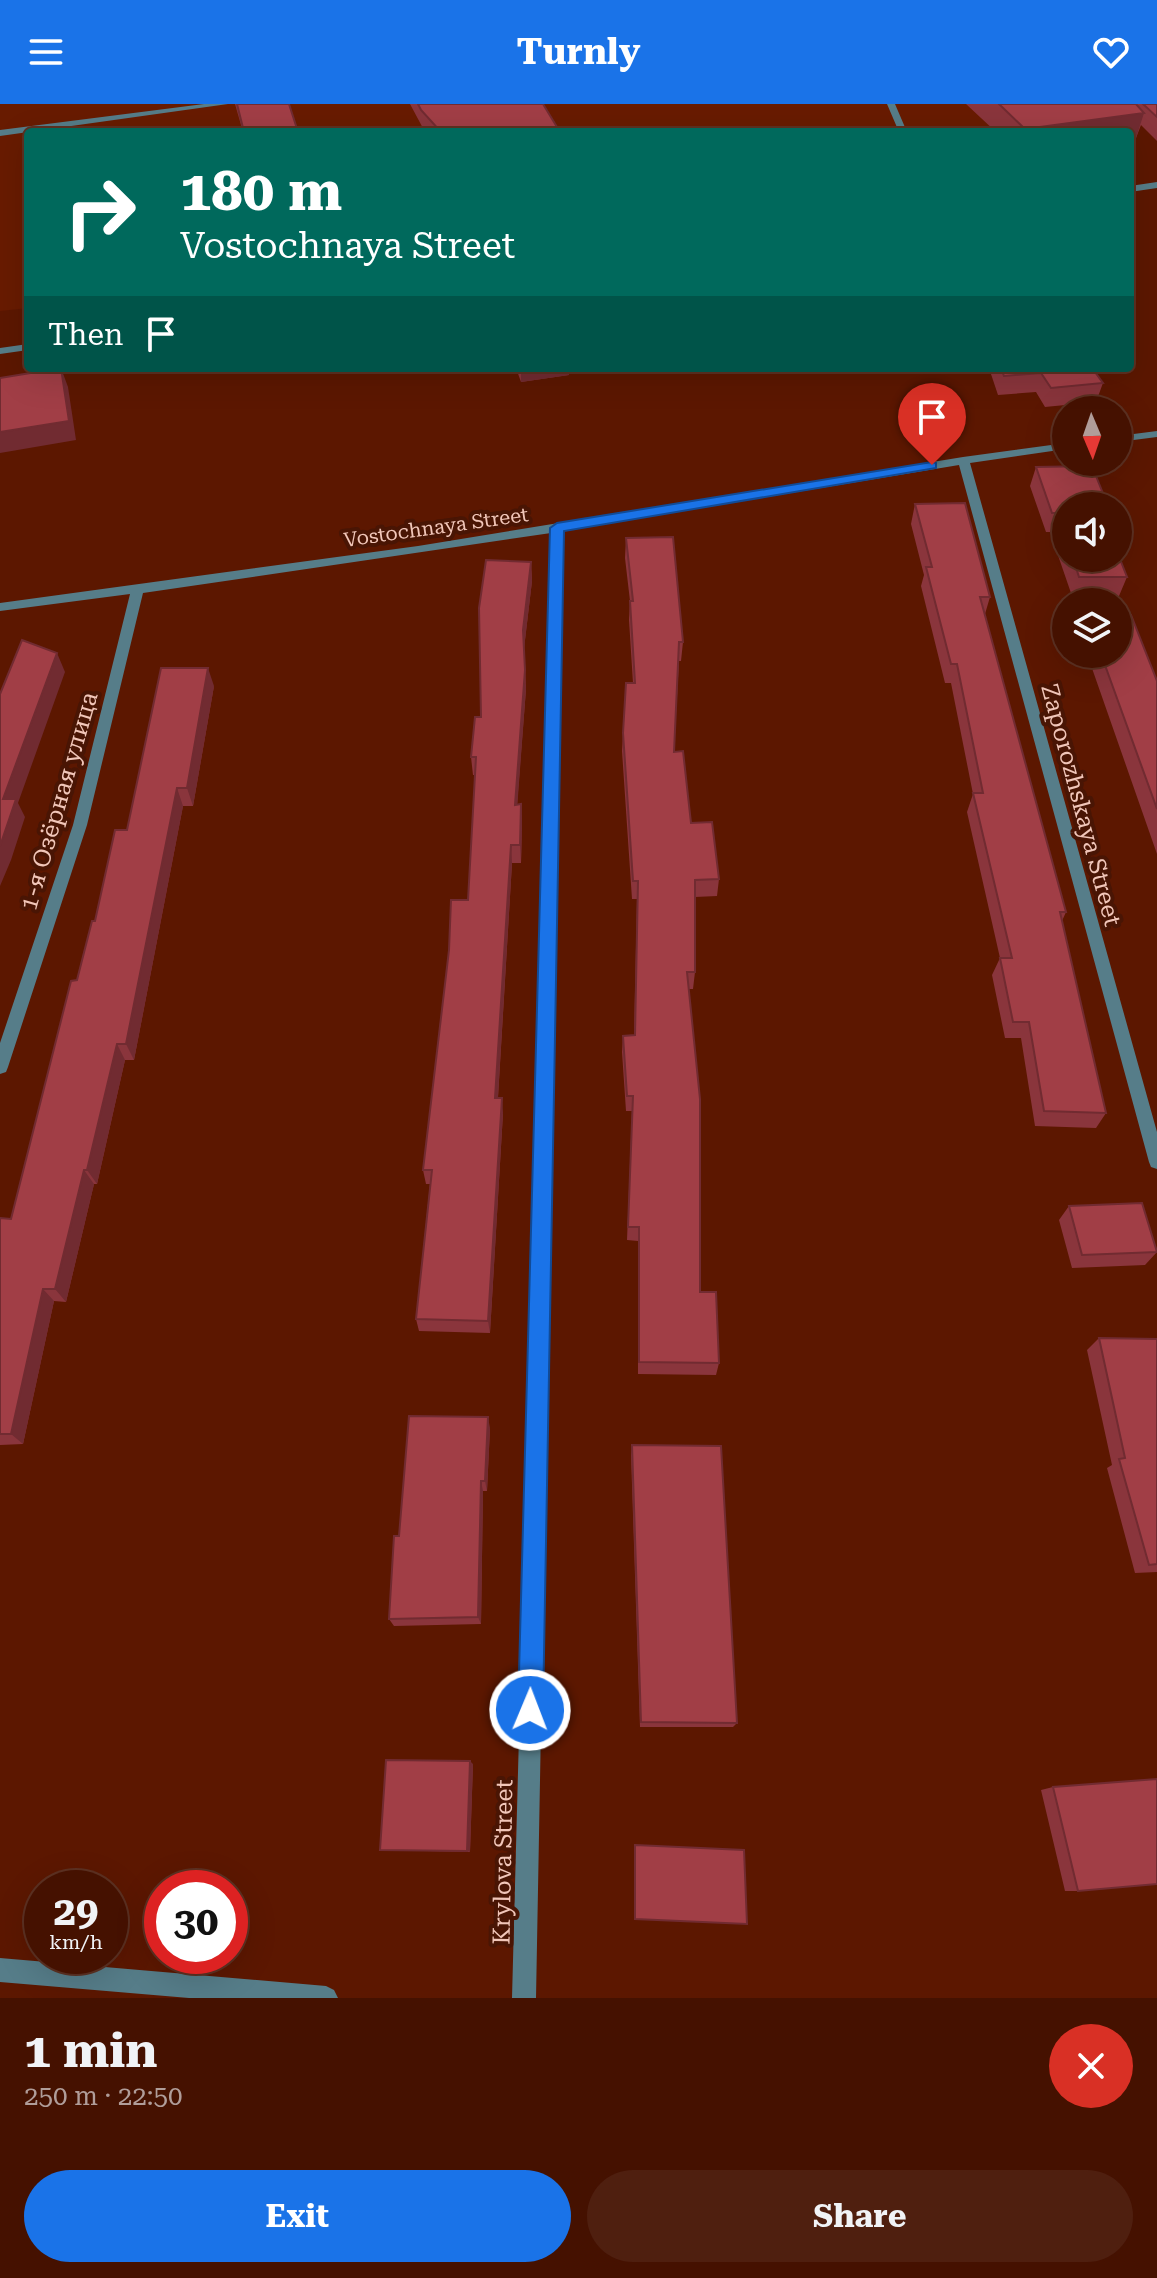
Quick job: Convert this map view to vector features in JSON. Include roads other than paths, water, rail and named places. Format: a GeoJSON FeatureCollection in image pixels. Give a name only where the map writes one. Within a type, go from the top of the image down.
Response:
{"type":"FeatureCollection","features":[{"type":"Feature","properties":{"kind":"street"},"geometry":{"type":"LineString","coordinates":[[39,128],[224,104]]}},
{"type":"Feature","properties":{"kind":"street"},"geometry":{"type":"LineString","coordinates":[[891,104],[901,128]]}},
{"type":"Feature","properties":{"kind":"street"},"geometry":{"type":"LineString","coordinates":[[0,133],[24,130]]}},
{"type":"Feature","properties":{"kind":"street"},"geometry":{"type":"LineString","coordinates":[[1134,188],[1157,185]]}},
{"type":"Feature","properties":{"kind":"street"},"geometry":{"type":"LineString","coordinates":[[0,351],[24,348]]}},
{"type":"Feature","properties":{"kind":"street"},"geometry":{"type":"LineString","coordinates":[[1132,437],[1157,434]]}},
{"type":"Feature","properties":{"kind":"street","name":"Vostochnaya Street"},"geometry":{"type":"LineString","coordinates":[[0,607],[137,590],[557,528],[1052,448]]}},
{"type":"Feature","properties":{"kind":"street","name":"Zaporozhskaya Street"},"geometry":{"type":"LineString","coordinates":[[963,460],[1157,1162]]}},
{"type":"Feature","properties":{"kind":"street","name":"Krylova Street"},"geometry":{"type":"LineString","coordinates":[[524,1998],[557,528]]}},
{"type":"Feature","properties":{"kind":"street","name":"1-я Озёрная улица"},"geometry":{"type":"LineString","coordinates":[[0,1067],[80,825],[137,590]]}},
{"type":"Feature","properties":{"kind":"street"},"geometry":{"type":"LineString","coordinates":[[0,1970],[326,1998]]}}]}
